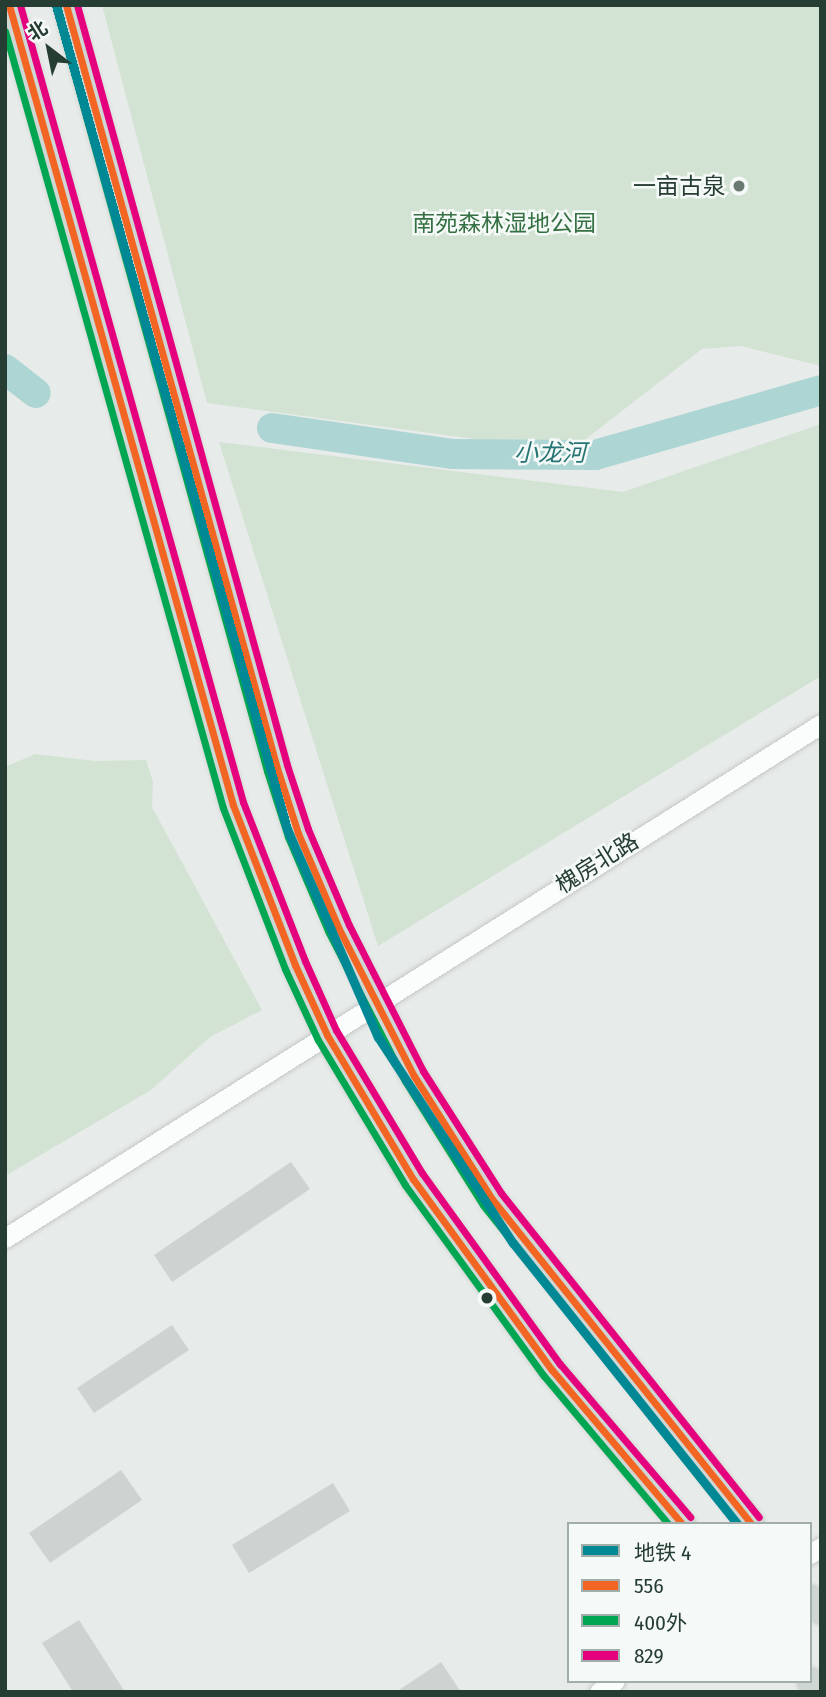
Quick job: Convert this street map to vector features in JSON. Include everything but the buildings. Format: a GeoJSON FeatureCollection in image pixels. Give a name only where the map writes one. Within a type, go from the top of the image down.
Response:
{"type":"FeatureCollection","features":[{"type":"Feature","properties":{"kind":"main road"},"geometry":{"type":"LineString","coordinates":[[9,5],[233,805],[262,887],[327,1035],[375,1120],[453,1236],[552,1370],[680,1522]]}},
{"type":"Feature","properties":{"kind":"main road"},"geometry":{"type":"LineString","coordinates":[[66,5],[277,768],[298,832],[374,1003],[492,1199],[749,1522]]}},
{"type":"Feature","properties":{"kind":"street","name":"槐房北路"},"geometry":{"type":"LineString","coordinates":[[5,1238],[374,1003],[821,724]]}},
{"type":"Feature","properties":{"kind":"green space","name":"南苑森林湿地公园"},"geometry":{"type":"Polygon","coordinates":[[[102,5],[821,5],[821,366],[741,346],[702,349],[582,442],[535,447],[207,403],[102,5]]]}},
{"type":"Feature","properties":{"kind":"green space"},"geometry":{"type":"Polygon","coordinates":[[[821,424],[821,676],[378,946],[219,442],[623,492],[821,424]]]}},
{"type":"Feature","properties":{"kind":"green space"},"geometry":{"type":"Polygon","coordinates":[[[35,754],[95,761],[146,760],[153,782],[152,807],[262,1010],[210,1037],[151,1090],[5,1176],[5,767],[35,754]]]}},
{"type":"Feature","properties":{"kind":"waterway","name":"小龙河"},"geometry":{"type":"LineString","coordinates":[[5,369],[36,393]]}},
{"type":"Feature","properties":{"kind":"waterway","name":"小龙河"},"geometry":{"type":"LineString","coordinates":[[272,428],[453,454],[595,455],[821,390]]}},
{"type":"Feature","properties":{"kind":"metro line","name":"4"},"geometry":{"type":"LineString","coordinates":[[56,5],[287,829],[378,1037],[513,1243],[735,1522]]}},
{"type":"Feature","properties":{"kind":"transit line","name":"556"},"geometry":{"type":"LineString","coordinates":[[9,5],[233,805],[295,965],[327,1035],[413,1179],[552,1370],[680,1522]]}},
{"type":"Feature","properties":{"kind":"transit line","name":"829"},"geometry":{"type":"LineString","coordinates":[[20,5],[243,802],[305,961],[336,1030],[422,1173],[560,1364],[690,1517]]}},
{"type":"Feature","properties":{"kind":"transit line","name":"556"},"geometry":{"type":"LineString","coordinates":[[66,5],[277,768],[298,833],[339,929],[414,1076],[492,1199],[749,1522]]}},
{"type":"Feature","properties":{"kind":"transit line","name":"829"},"geometry":{"type":"LineString","coordinates":[[77,5],[287,765],[308,829],[349,925],[423,1071],[501,1193],[759,1517]]}},
{"type":"Feature","properties":{"kind":"transit line","name":"400外"},"geometry":{"type":"LineString","coordinates":[[56,8],[267,771],[288,837],[329,933],[405,1081],[483,1205],[735,1522]]}},
{"type":"Feature","properties":{"kind":"transit line","name":"400外"},"geometry":{"type":"LineString","coordinates":[[5,31],[223,808],[285,969],[318,1040],[405,1185],[544,1376],[666,1522]]}},
{"type":"Feature","properties":{"kind":"place","name":"一亩古泉"},"geometry":{"type":"Point","coordinates":[739,186]}}]}
